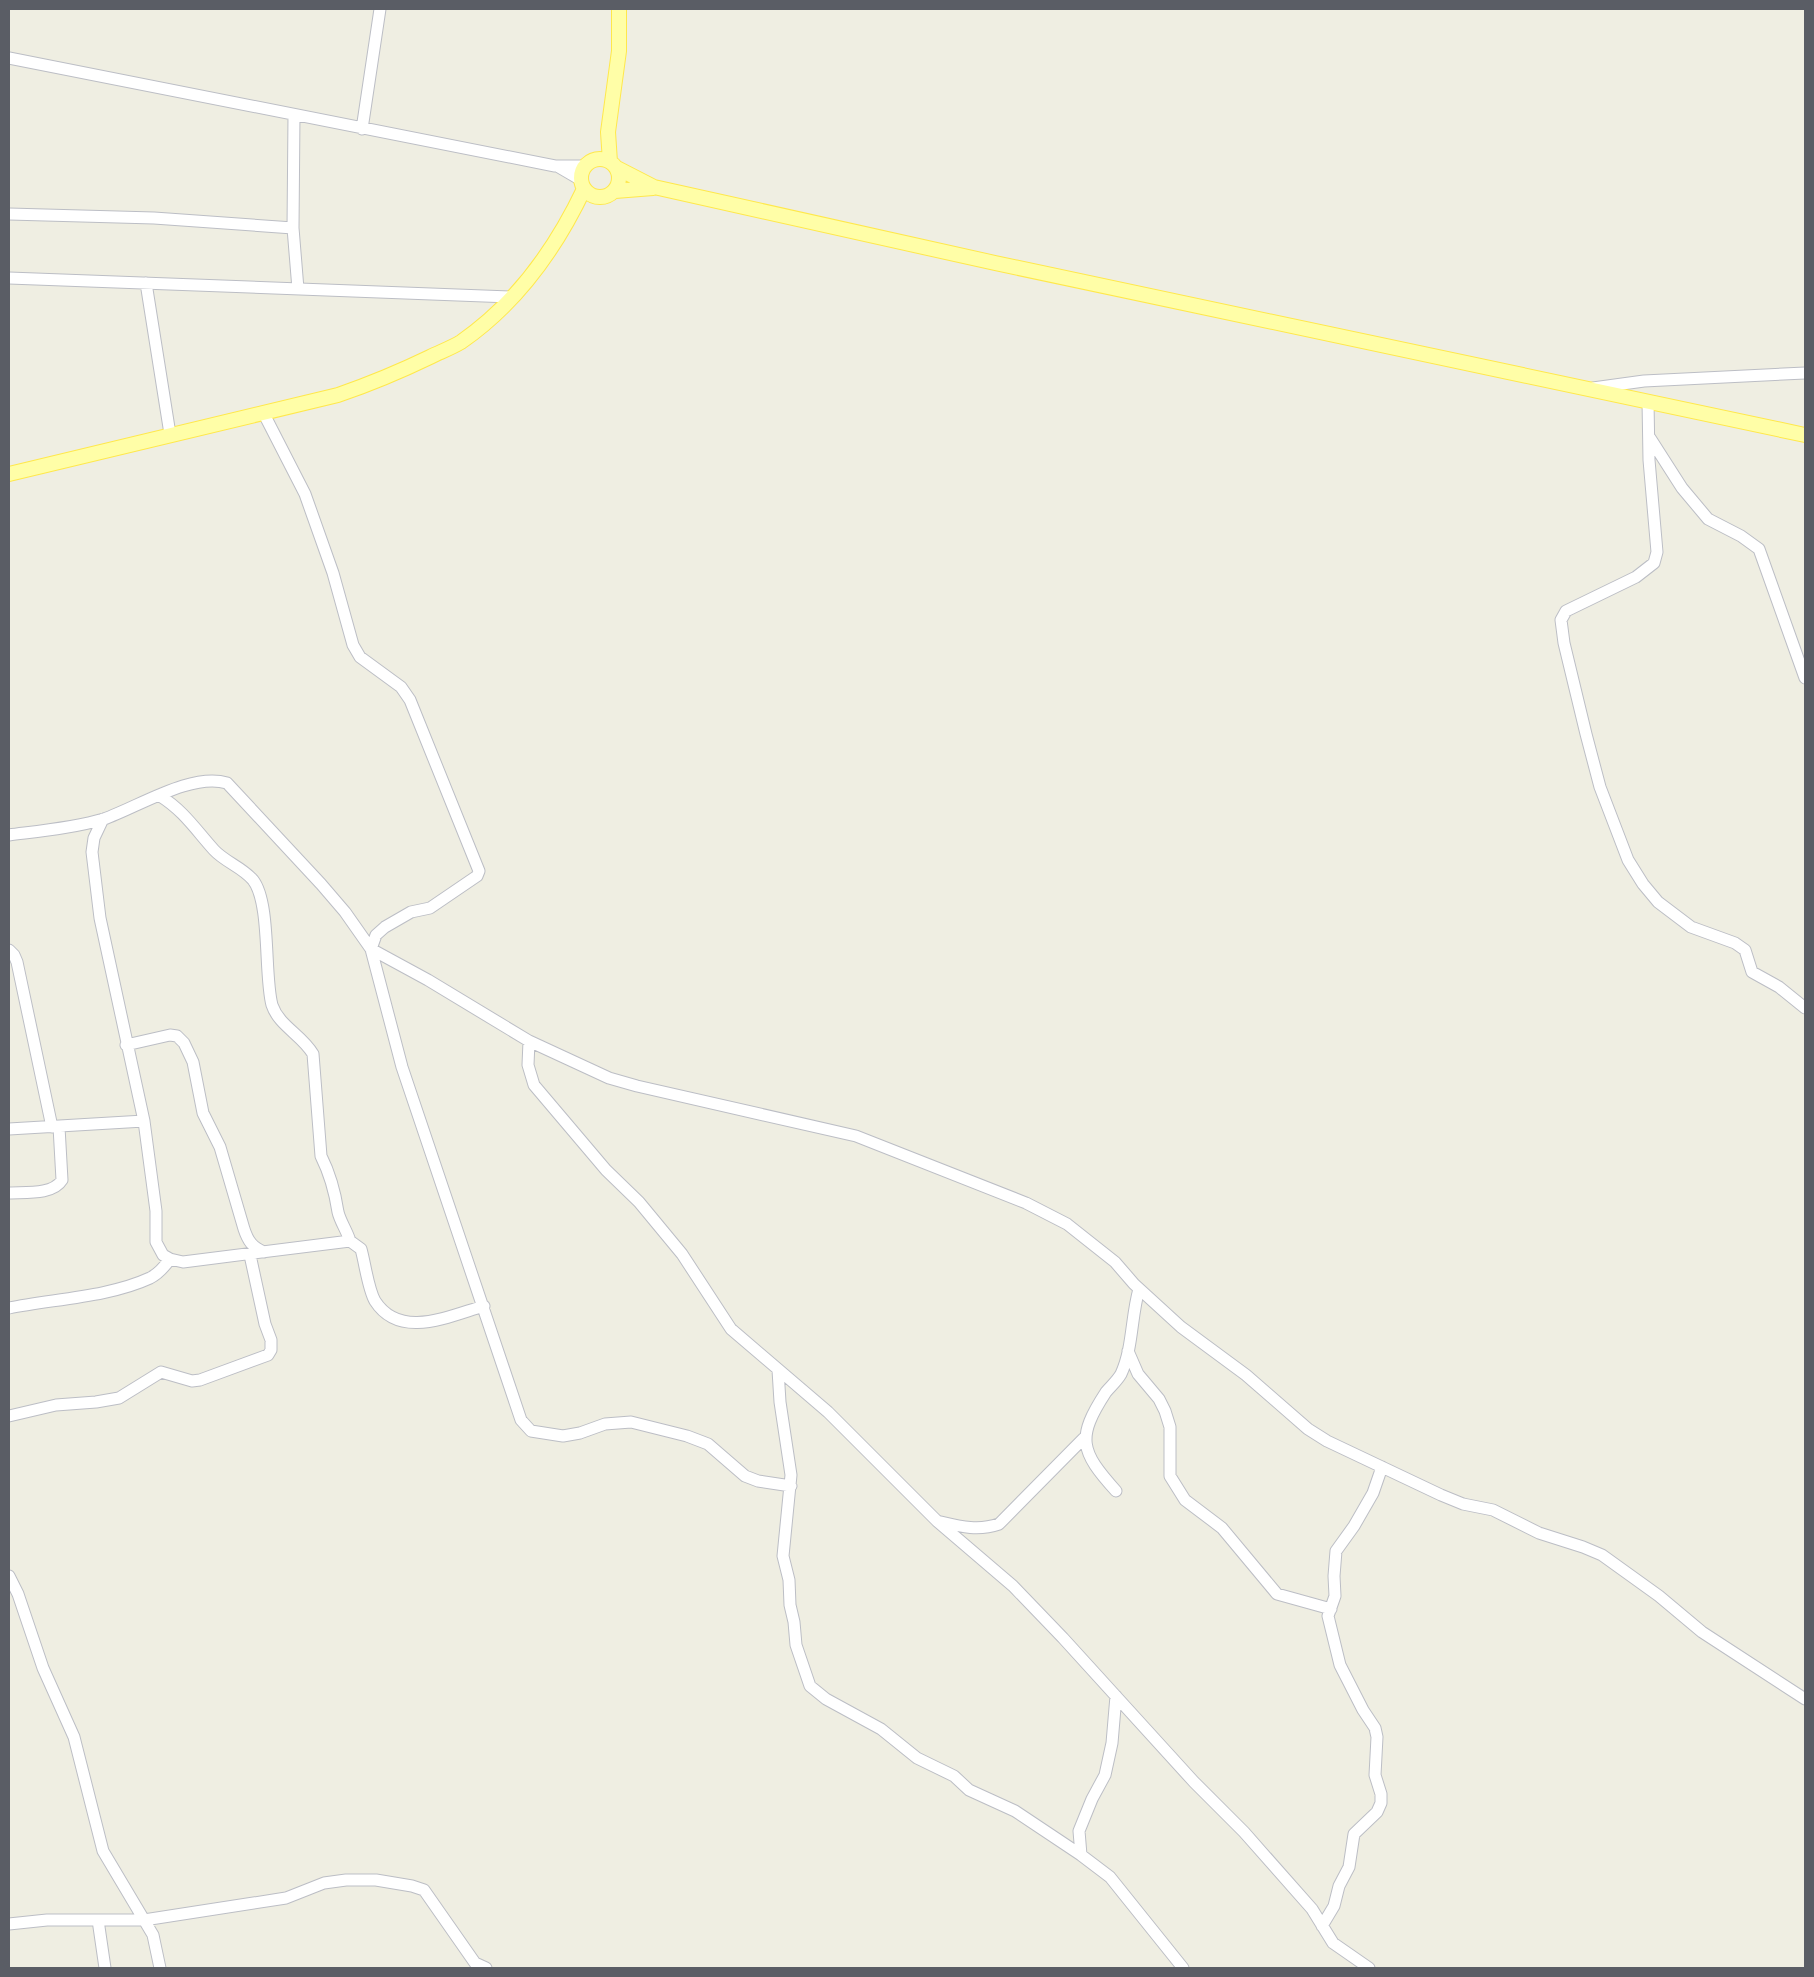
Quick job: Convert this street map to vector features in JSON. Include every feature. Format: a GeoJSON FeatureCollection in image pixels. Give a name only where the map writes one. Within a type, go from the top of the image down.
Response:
{"type":"FeatureCollection","features":[{"type":"Feature","properties":{"kind":"main road"},"geometry":{"type":"LineString","coordinates":[[569,221],[599,197],[610,195],[615,191],[620,180],[613,165],[608,132],[620,51],[619,9]]}},
{"type":"Feature","properties":{"kind":"main road"},"geometry":{"type":"LineString","coordinates":[[9,474],[338,395],[386,378],[460,342],[513,297],[541,264],[569,221],[589,163],[608,132]]}},
{"type":"Feature","properties":{"kind":"main road"},"geometry":{"type":"LineString","coordinates":[[589,163],[601,159],[654,188]]}},
{"type":"Feature","properties":{"kind":"main road"},"geometry":{"type":"LineString","coordinates":[[583,184],[588,193],[599,197]]}},
{"type":"Feature","properties":{"kind":"main road"},"geometry":{"type":"LineString","coordinates":[[615,191],[654,188],[995,263],[1805,435]]}},
{"type":"Feature","properties":{"kind":"street"},"geometry":{"type":"LineString","coordinates":[[362,129],[380,9]]}},
{"type":"Feature","properties":{"kind":"street"},"geometry":{"type":"LineString","coordinates":[[9,58],[555,166],[589,163]]}},
{"type":"Feature","properties":{"kind":"street"},"geometry":{"type":"LineString","coordinates":[[294,115],[293,228],[298,289]]}},
{"type":"Feature","properties":{"kind":"street"},"geometry":{"type":"LineString","coordinates":[[555,166],[583,184]]}},
{"type":"Feature","properties":{"kind":"street"},"geometry":{"type":"LineString","coordinates":[[9,214],[154,218],[293,228]]}},
{"type":"Feature","properties":{"kind":"street"},"geometry":{"type":"LineString","coordinates":[[9,278],[513,297]]}},
{"type":"Feature","properties":{"kind":"street"},"geometry":{"type":"LineString","coordinates":[[146,283],[170,434]]}},
{"type":"Feature","properties":{"kind":"street"},"geometry":{"type":"LineString","coordinates":[[1586,388],[1644,382],[1805,373]]}},
{"type":"Feature","properties":{"kind":"street"},"geometry":{"type":"LineString","coordinates":[[1648,401],[1657,552],[1654,562],[1636,577],[1566,611],[1561,620],[1564,643],[1600,787],[1628,860],[1643,884],[1658,902],[1691,927],[1734,943],[1745,950],[1752,972],[1779,987],[1805,1008]]}},
{"type":"Feature","properties":{"kind":"street"},"geometry":{"type":"LineString","coordinates":[[264,414],[305,494],[333,573],[353,645],[360,656],[401,687],[410,700],[479,871],[477,876],[430,908],[411,912],[385,927],[376,935],[371,949]]}},
{"type":"Feature","properties":{"kind":"street"},"geometry":{"type":"LineString","coordinates":[[1649,436],[1682,488],[1708,519],[1741,536],[1759,549],[1805,678]]}},
{"type":"Feature","properties":{"kind":"street"},"geometry":{"type":"LineString","coordinates":[[9,836],[63,828],[103,819],[194,783],[212,780],[227,783],[321,884],[345,912],[371,949],[402,1067],[521,1420],[531,1431],[563,1436],[580,1433],[605,1424],[631,1422],[686,1436],[708,1444],[745,1476],[758,1481],[790,1486]]}},
{"type":"Feature","properties":{"kind":"street"},"geometry":{"type":"LineString","coordinates":[[160,796],[176,806],[220,856],[254,881],[260,898],[266,936],[272,1004],[278,1018],[306,1042],[313,1054],[320,1156],[326,1166],[338,1200],[338,1213],[350,1241],[361,1249],[374,1299],[384,1311],[395,1319],[406,1322],[426,1323],[484,1306]]}},
{"type":"Feature","properties":{"kind":"street"},"geometry":{"type":"LineString","coordinates":[[103,819],[94,838],[92,852],[100,918],[144,1121],[156,1211],[156,1242],[164,1255],[170,1260],[183,1262],[350,1241]]}},
{"type":"Feature","properties":{"kind":"street"},"geometry":{"type":"LineString","coordinates":[[371,949],[428,980],[529,1041],[576,1064],[637,1086],[856,1136],[1026,1203],[1067,1224],[1115,1262],[1139,1289],[1181,1327],[1252,1380],[1308,1429],[1327,1441],[1441,1495],[1463,1504],[1493,1510],[1539,1533],[1583,1547],[1602,1556],[1659,1596],[1702,1632],[1805,1699]]}},
{"type":"Feature","properties":{"kind":"street"},"geometry":{"type":"LineString","coordinates":[[9,950],[17,962],[56,1127],[62,1180],[59,1186],[51,1190],[9,1193]]}},
{"type":"Feature","properties":{"kind":"street"},"geometry":{"type":"LineString","coordinates":[[126,1045],[170,1035],[177,1036],[184,1043],[193,1062],[203,1113],[220,1147],[244,1229],[249,1241],[255,1248],[264,1252]]}},
{"type":"Feature","properties":{"kind":"street"},"geometry":{"type":"LineString","coordinates":[[529,1041],[528,1065],[534,1085],[606,1170],[639,1202],[682,1254],[731,1329],[828,1412],[937,1521],[1013,1586],[1194,1782],[1244,1832],[1312,1909],[1333,1942],[1342,1951],[1370,1968]]}},
{"type":"Feature","properties":{"kind":"street"},"geometry":{"type":"LineString","coordinates":[[9,1129],[144,1121]]}},
{"type":"Feature","properties":{"kind":"street"},"geometry":{"type":"LineString","coordinates":[[9,1416],[56,1405],[119,1398],[162,1372],[192,1381],[200,1380],[268,1355],[271,1350],[271,1340],[265,1324],[250,1255]]}},
{"type":"Feature","properties":{"kind":"street"},"geometry":{"type":"LineString","coordinates":[[9,1308],[44,1301],[70,1300],[128,1285],[152,1277],[170,1260]]}},
{"type":"Feature","properties":{"kind":"street"},"geometry":{"type":"LineString","coordinates":[[937,1521],[972,1529],[987,1528],[999,1524],[1084,1438],[1099,1404],[1120,1376],[1128,1351],[1133,1311],[1139,1289]]}},
{"type":"Feature","properties":{"kind":"street"},"geometry":{"type":"LineString","coordinates":[[1128,1351],[1138,1374],[1166,1410],[1170,1427],[1170,1476],[1184,1500],[1222,1528],[1277,1594],[1331,1609]]}},
{"type":"Feature","properties":{"kind":"street"},"geometry":{"type":"LineString","coordinates":[[778,1370],[780,1402],[791,1475],[784,1556],[789,1580],[790,1605],[796,1645],[810,1686],[826,1699],[881,1729],[917,1758],[954,1776],[969,1790],[1015,1811],[1081,1855],[1110,1877],[1183,1968]]}},
{"type":"Feature","properties":{"kind":"street"},"geometry":{"type":"LineString","coordinates":[[1084,1438],[1086,1449],[1116,1491]]}},
{"type":"Feature","properties":{"kind":"street"},"geometry":{"type":"LineString","coordinates":[[1322,1926],[1334,1906],[1340,1886],[1349,1867],[1354,1834],[1377,1812],[1380,1804],[1381,1794],[1375,1775],[1377,1736],[1375,1728],[1362,1710],[1340,1665],[1328,1616],[1335,1596],[1336,1551],[1354,1526],[1372,1493],[1382,1467]]}},
{"type":"Feature","properties":{"kind":"street"},"geometry":{"type":"LineString","coordinates":[[9,1576],[18,1594],[43,1668],[74,1737],[103,1851],[153,1935],[160,1968]]}},
{"type":"Feature","properties":{"kind":"street"},"geometry":{"type":"LineString","coordinates":[[1081,1855],[1079,1831],[1092,1799],[1105,1775],[1112,1743],[1116,1696]]}},
{"type":"Feature","properties":{"kind":"street"},"geometry":{"type":"LineString","coordinates":[[9,1924],[47,1920],[144,1920],[286,1898],[324,1883],[376,1880],[424,1890],[476,1963],[486,1968]]}},
{"type":"Feature","properties":{"kind":"street"},"geometry":{"type":"LineString","coordinates":[[98,1920],[105,1968]]}}]}
